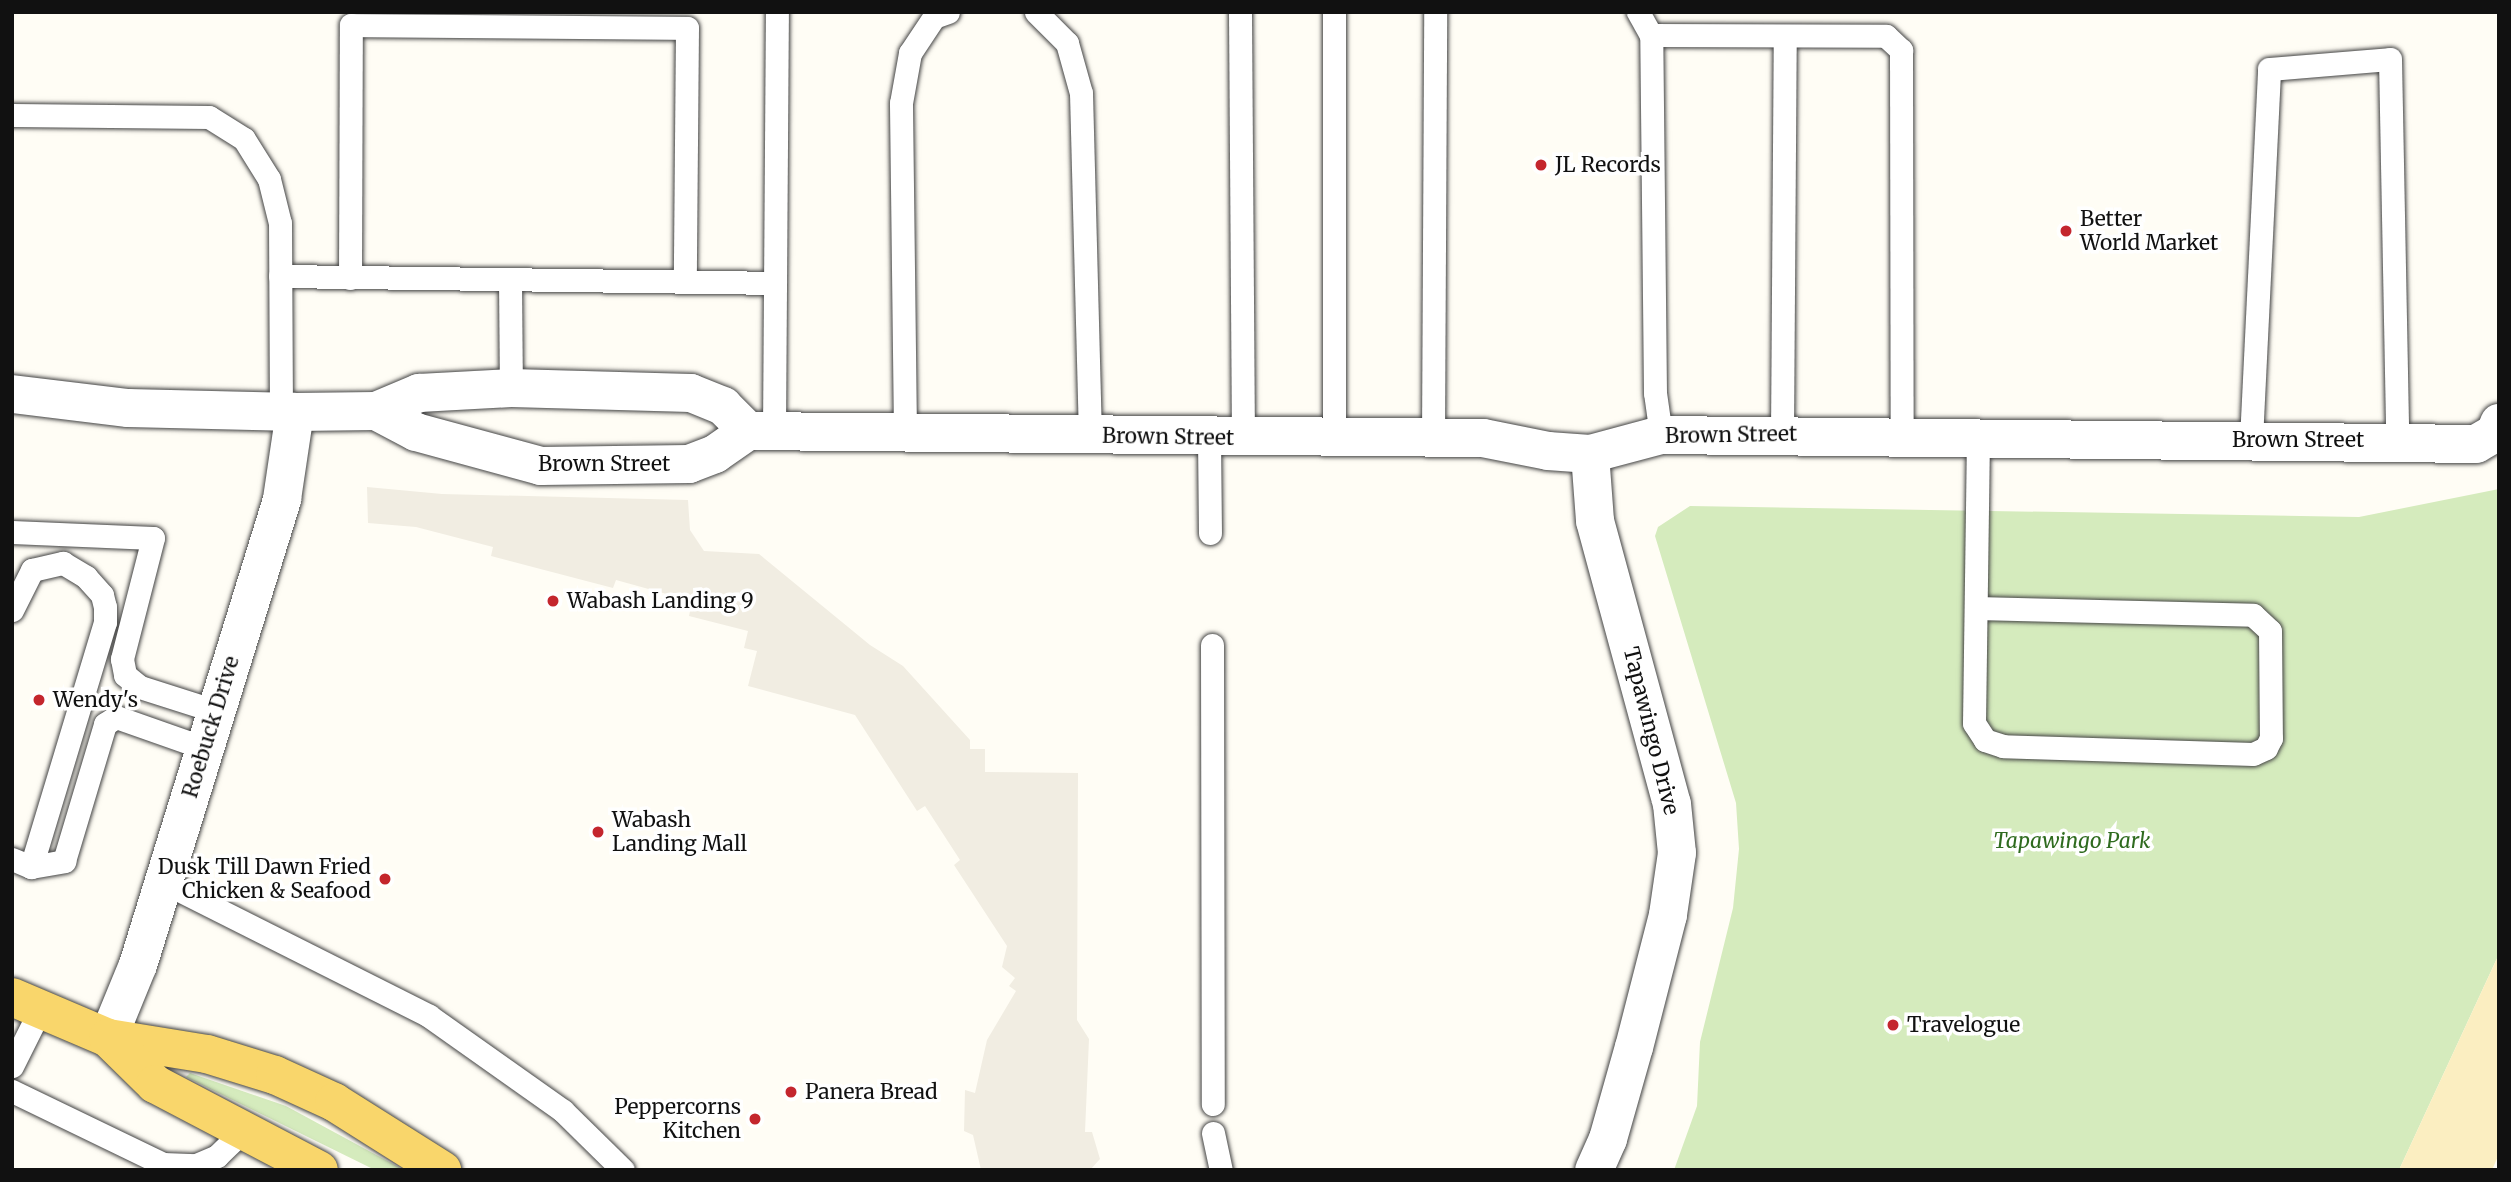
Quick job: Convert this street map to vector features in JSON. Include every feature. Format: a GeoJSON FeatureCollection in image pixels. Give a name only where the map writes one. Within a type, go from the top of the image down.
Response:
{"type":"FeatureCollection","features":[{"type":"Feature","properties":{"kind":"main road"},"geometry":{"type":"LineString","coordinates":[[26,1003],[108,1038],[207,1054],[275,1075],[334,1102],[442,1170]]}},
{"type":"Feature","properties":{"kind":"main road"},"geometry":{"type":"LineString","coordinates":[[108,1038],[155,1084],[319,1170]]}},
{"type":"Feature","properties":{"kind":"street","name":"Brown Street"},"geometry":{"type":"LineString","coordinates":[[12,394],[128,408],[288,412],[376,411],[419,393],[511,388],[691,393],[723,406],[761,431]]}},
{"type":"Feature","properties":{"kind":"street","name":"Brown Street"},"geometry":{"type":"LineString","coordinates":[[376,411],[416,432],[541,466],[689,464],[761,431],[1226,438],[1483,438],[1548,452],[1590,454],[1661,435],[1902,434],[2397,440],[2476,444],[2495,433],[2499,423]]}},
{"type":"Feature","properties":{"kind":"street","name":"Roebuck Drive"},"geometry":{"type":"LineString","coordinates":[[108,1038],[163,883],[282,499],[288,412]]}},
{"type":"Feature","properties":{"kind":"street","name":"Tapawingo Drive"},"geometry":{"type":"LineString","coordinates":[[1590,454],[1595,521],[1672,804],[1677,853],[1668,915],[1638,1034],[1608,1139],[1594,1170]]}},
{"type":"Feature","properties":{"kind":"lane"},"geometry":{"type":"LineString","coordinates":[[761,431],[775,283],[777,12]]}},
{"type":"Feature","properties":{"kind":"lane"},"geometry":{"type":"LineString","coordinates":[[905,433],[901,103],[910,53],[934,17],[948,12]]}},
{"type":"Feature","properties":{"kind":"lane"},"geometry":{"type":"LineString","coordinates":[[1036,12],[1068,43],[1081,93],[1090,436]]}},
{"type":"Feature","properties":{"kind":"lane"},"geometry":{"type":"LineString","coordinates":[[1210,533],[1226,438],[1240,12]]}},
{"type":"Feature","properties":{"kind":"lane"},"geometry":{"type":"LineString","coordinates":[[1334,12],[1334,439]]}},
{"type":"Feature","properties":{"kind":"lane"},"geometry":{"type":"LineString","coordinates":[[1433,438],[1435,12]]}},
{"type":"Feature","properties":{"kind":"lane"},"geometry":{"type":"LineString","coordinates":[[1638,12],[1651,35],[1655,393],[1661,435]]}},
{"type":"Feature","properties":{"kind":"lane"},"geometry":{"type":"LineString","coordinates":[[350,278],[351,25],[687,28],[685,282]]}},
{"type":"Feature","properties":{"kind":"lane"},"geometry":{"type":"LineString","coordinates":[[1651,35],[1886,36],[1896,42],[1904,59],[1902,434]]}},
{"type":"Feature","properties":{"kind":"lane"},"geometry":{"type":"LineString","coordinates":[[1782,434],[1785,36]]}},
{"type":"Feature","properties":{"kind":"lane"},"geometry":{"type":"LineString","coordinates":[[2251,440],[2269,69],[2390,59],[2397,440]]}},
{"type":"Feature","properties":{"kind":"lane"},"geometry":{"type":"LineString","coordinates":[[12,115],[209,117],[244,139],[270,179],[279,223],[279,276],[288,412]]}},
{"type":"Feature","properties":{"kind":"lane"},"geometry":{"type":"LineString","coordinates":[[279,276],[775,283]]}},
{"type":"Feature","properties":{"kind":"lane"},"geometry":{"type":"LineString","coordinates":[[510,281],[511,388]]}},
{"type":"Feature","properties":{"kind":"lane"},"geometry":{"type":"LineString","coordinates":[[1976,608],[2253,615],[2270,631],[2271,738],[2266,748],[2253,754],[2003,746],[1984,740],[1974,723],[1978,436]]}},
{"type":"Feature","properties":{"kind":"lane"},"geometry":{"type":"LineString","coordinates":[[12,532],[153,538],[122,659],[125,675],[140,687],[215,712]]}},
{"type":"Feature","properties":{"kind":"lane"},"geometry":{"type":"LineString","coordinates":[[12,610],[33,570],[63,563],[86,577],[102,595],[105,607],[105,622],[22,863],[64,861],[105,724],[116,717],[204,748]]}},
{"type":"Feature","properties":{"kind":"lane"},"geometry":{"type":"LineString","coordinates":[[1212,645],[1213,1104]]}},
{"type":"Feature","properties":{"kind":"lane"},"geometry":{"type":"LineString","coordinates":[[163,883],[429,1016],[563,1111],[623,1170]]}},
{"type":"Feature","properties":{"kind":"lane"},"geometry":{"type":"LineString","coordinates":[[12,1066],[26,1003]]}},
{"type":"Feature","properties":{"kind":"lane"},"geometry":{"type":"LineString","coordinates":[[12,1091],[161,1167],[196,1166],[217,1156],[244,1130]]}},
{"type":"Feature","properties":{"kind":"lane"},"geometry":{"type":"LineString","coordinates":[[1213,1133],[1221,1170]]}},
{"type":"Feature","properties":{"kind":"green space","name":"Tapawingo Park"},"geometry":{"type":"Polygon","coordinates":[[[2499,489],[2499,954],[2399,1170],[1674,1170],[1697,1106],[1700,1042],[1733,908],[1739,849],[1736,803],[1655,536],[1658,527],[1690,506],[2359,517],[2499,489]]]}},
{"type":"Feature","properties":{"kind":"green space"},"geometry":{"type":"Polygon","coordinates":[[[190,1073],[286,1106],[404,1170],[375,1170],[186,1077],[190,1073]]]}},
{"type":"Feature","properties":{"kind":"sand"},"geometry":{"type":"Polygon","coordinates":[[[2499,954],[2499,1154],[2492,1170],[2399,1170],[2499,954]]]}},
{"type":"Feature","properties":{"kind":"shaded area"},"geometry":{"type":"Polygon","coordinates":[[[367,487],[442,494],[688,500],[690,530],[704,551],[759,554],[870,645],[903,666],[970,740],[970,749],[985,749],[985,772],[1078,773],[1077,1020],[1089,1039],[1085,1132],[1092,1132],[1100,1159],[1090,1170],[981,1170],[973,1135],[964,1131],[965,1090],[975,1093],[987,1040],[1016,991],[1009,986],[1015,978],[1002,967],[1007,946],[954,865],[960,860],[925,806],[917,811],[855,715],[748,686],[757,651],[744,648],[748,631],[689,616],[692,601],[616,580],[613,588],[491,556],[493,547],[416,527],[368,523],[367,487]]]}},
{"type":"Feature","properties":{"kind":"place","name":"JL Records"},"geometry":{"type":"Point","coordinates":[1541,165]}},
{"type":"Feature","properties":{"kind":"place","name":"Better World Market"},"geometry":{"type":"Point","coordinates":[2066,231]}},
{"type":"Feature","properties":{"kind":"place","name":"Wabash Landing 9"},"geometry":{"type":"Point","coordinates":[553,601]}},
{"type":"Feature","properties":{"kind":"place","name":"Wendy's"},"geometry":{"type":"Point","coordinates":[39,700]}},
{"type":"Feature","properties":{"kind":"place","name":"Wabash Landing Mall"},"geometry":{"type":"Point","coordinates":[598,832]}},
{"type":"Feature","properties":{"kind":"place","name":"Dusk Till Dawn Fried Chicken & Seafood"},"geometry":{"type":"Point","coordinates":[385,879]}},
{"type":"Feature","properties":{"kind":"place","name":"Travelogue"},"geometry":{"type":"Point","coordinates":[1893,1025]}},
{"type":"Feature","properties":{"kind":"place","name":"Panera Bread"},"geometry":{"type":"Point","coordinates":[791,1092]}},
{"type":"Feature","properties":{"kind":"place","name":"Peppercorns Kitchen"},"geometry":{"type":"Point","coordinates":[755,1119]}}]}
